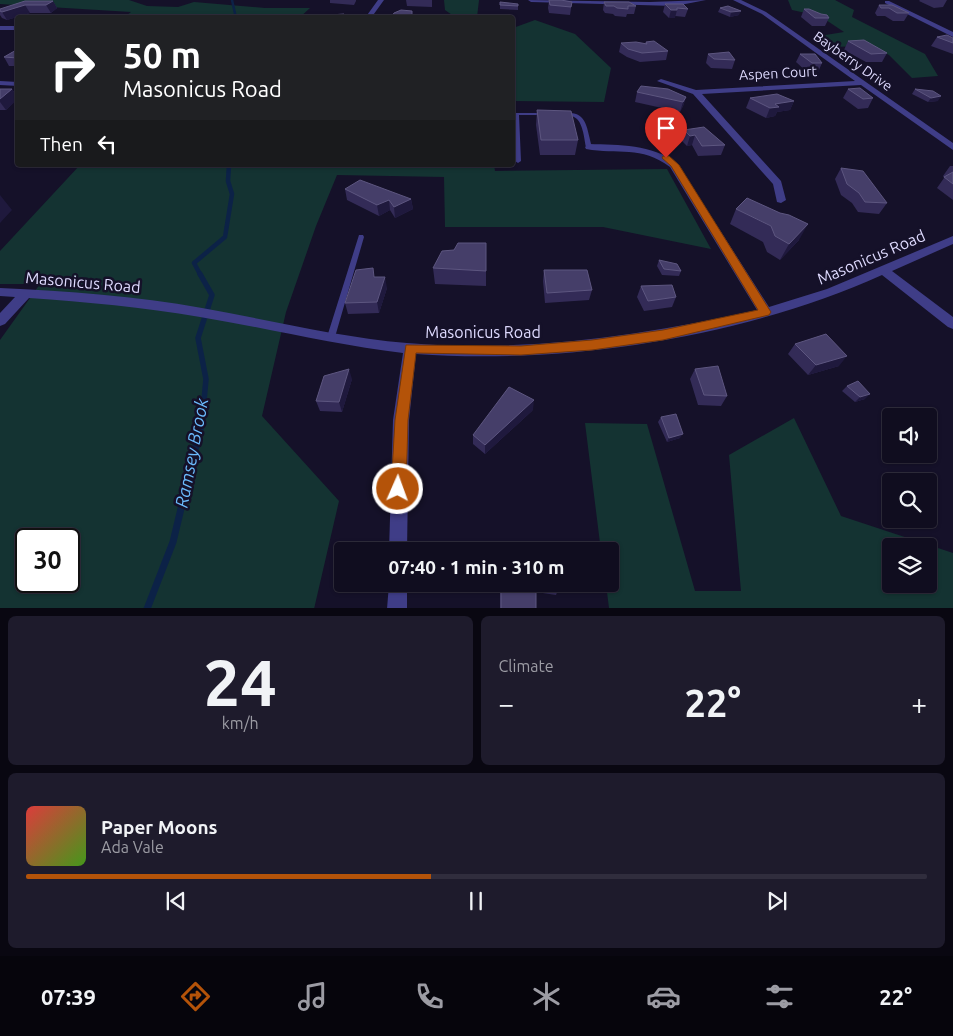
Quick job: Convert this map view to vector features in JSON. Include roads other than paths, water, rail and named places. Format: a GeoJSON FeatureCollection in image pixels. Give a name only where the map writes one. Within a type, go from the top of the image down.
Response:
{"type":"FeatureCollection","features":[{"type":"Feature","properties":{"kind":"street"},"geometry":{"type":"LineString","coordinates":[[370,15],[381,0]]}},
{"type":"Feature","properties":{"kind":"street"},"geometry":{"type":"LineString","coordinates":[[532,0],[650,4],[675,4],[703,0]]}},
{"type":"Feature","properties":{"kind":"street","name":"Bayberry Drive"},"geometry":{"type":"LineString","coordinates":[[736,0],[764,13],[953,147]]}},
{"type":"Feature","properties":{"kind":"street"},"geometry":{"type":"LineString","coordinates":[[887,2],[953,35]]}},
{"type":"Feature","properties":{"kind":"street"},"geometry":{"type":"LineString","coordinates":[[0,28],[15,28]]}},
{"type":"Feature","properties":{"kind":"street","name":"Aspen Court"},"geometry":{"type":"LineString","coordinates":[[661,81],[696,92],[862,83]]}},
{"type":"Feature","properties":{"kind":"street"},"geometry":{"type":"LineString","coordinates":[[0,83],[15,84]]}},
{"type":"Feature","properties":{"kind":"street"},"geometry":{"type":"LineString","coordinates":[[696,92],[778,183],[781,200]]}},
{"type":"Feature","properties":{"kind":"street"},"geometry":{"type":"LineString","coordinates":[[589,147],[652,152],[666,158],[674,165],[765,312]]}},
{"type":"Feature","properties":{"kind":"street","name":"Masonicus Road"},"geometry":{"type":"LineString","coordinates":[[0,292],[121,300],[216,315],[331,337],[410,348],[521,350],[592,345],[663,335],[765,312],[813,299],[953,240]]}},
{"type":"Feature","properties":{"kind":"street"},"geometry":{"type":"LineString","coordinates":[[883,270],[953,324]]}},
{"type":"Feature","properties":{"kind":"street"},"geometry":{"type":"LineString","coordinates":[[0,321],[26,293]]}},
{"type":"Feature","properties":{"kind":"street"},"geometry":{"type":"LineString","coordinates":[[398,542],[401,428],[410,348]]}},
{"type":"Feature","properties":{"kind":"street"},"geometry":{"type":"LineString","coordinates":[[397,608],[398,592]]}},
{"type":"Feature","properties":{"kind":"lane"},"geometry":{"type":"LineString","coordinates":[[518,161],[516,114],[574,114],[582,120],[589,147]]}},
{"type":"Feature","properties":{"kind":"lane"},"geometry":{"type":"LineString","coordinates":[[331,337],[361,237]]}},
{"type":"Feature","properties":{"kind":"waterway","name":"Ramsey Brook"},"geometry":{"type":"LineString","coordinates":[[232,0],[235,15]]}},
{"type":"Feature","properties":{"kind":"waterway","name":"Ramsey Brook"},"geometry":{"type":"LineString","coordinates":[[201,276],[194,263],[225,237],[232,194],[228,181],[229,167]]}},
{"type":"Feature","properties":{"kind":"waterway","name":"Ramsey Brook"},"geometry":{"type":"LineString","coordinates":[[200,274],[212,295],[198,338],[206,379],[202,422]]}},
{"type":"Feature","properties":{"kind":"waterway","name":"Ramsey Brook"},"geometry":{"type":"LineString","coordinates":[[147,608],[173,542],[202,421]]}}]}
